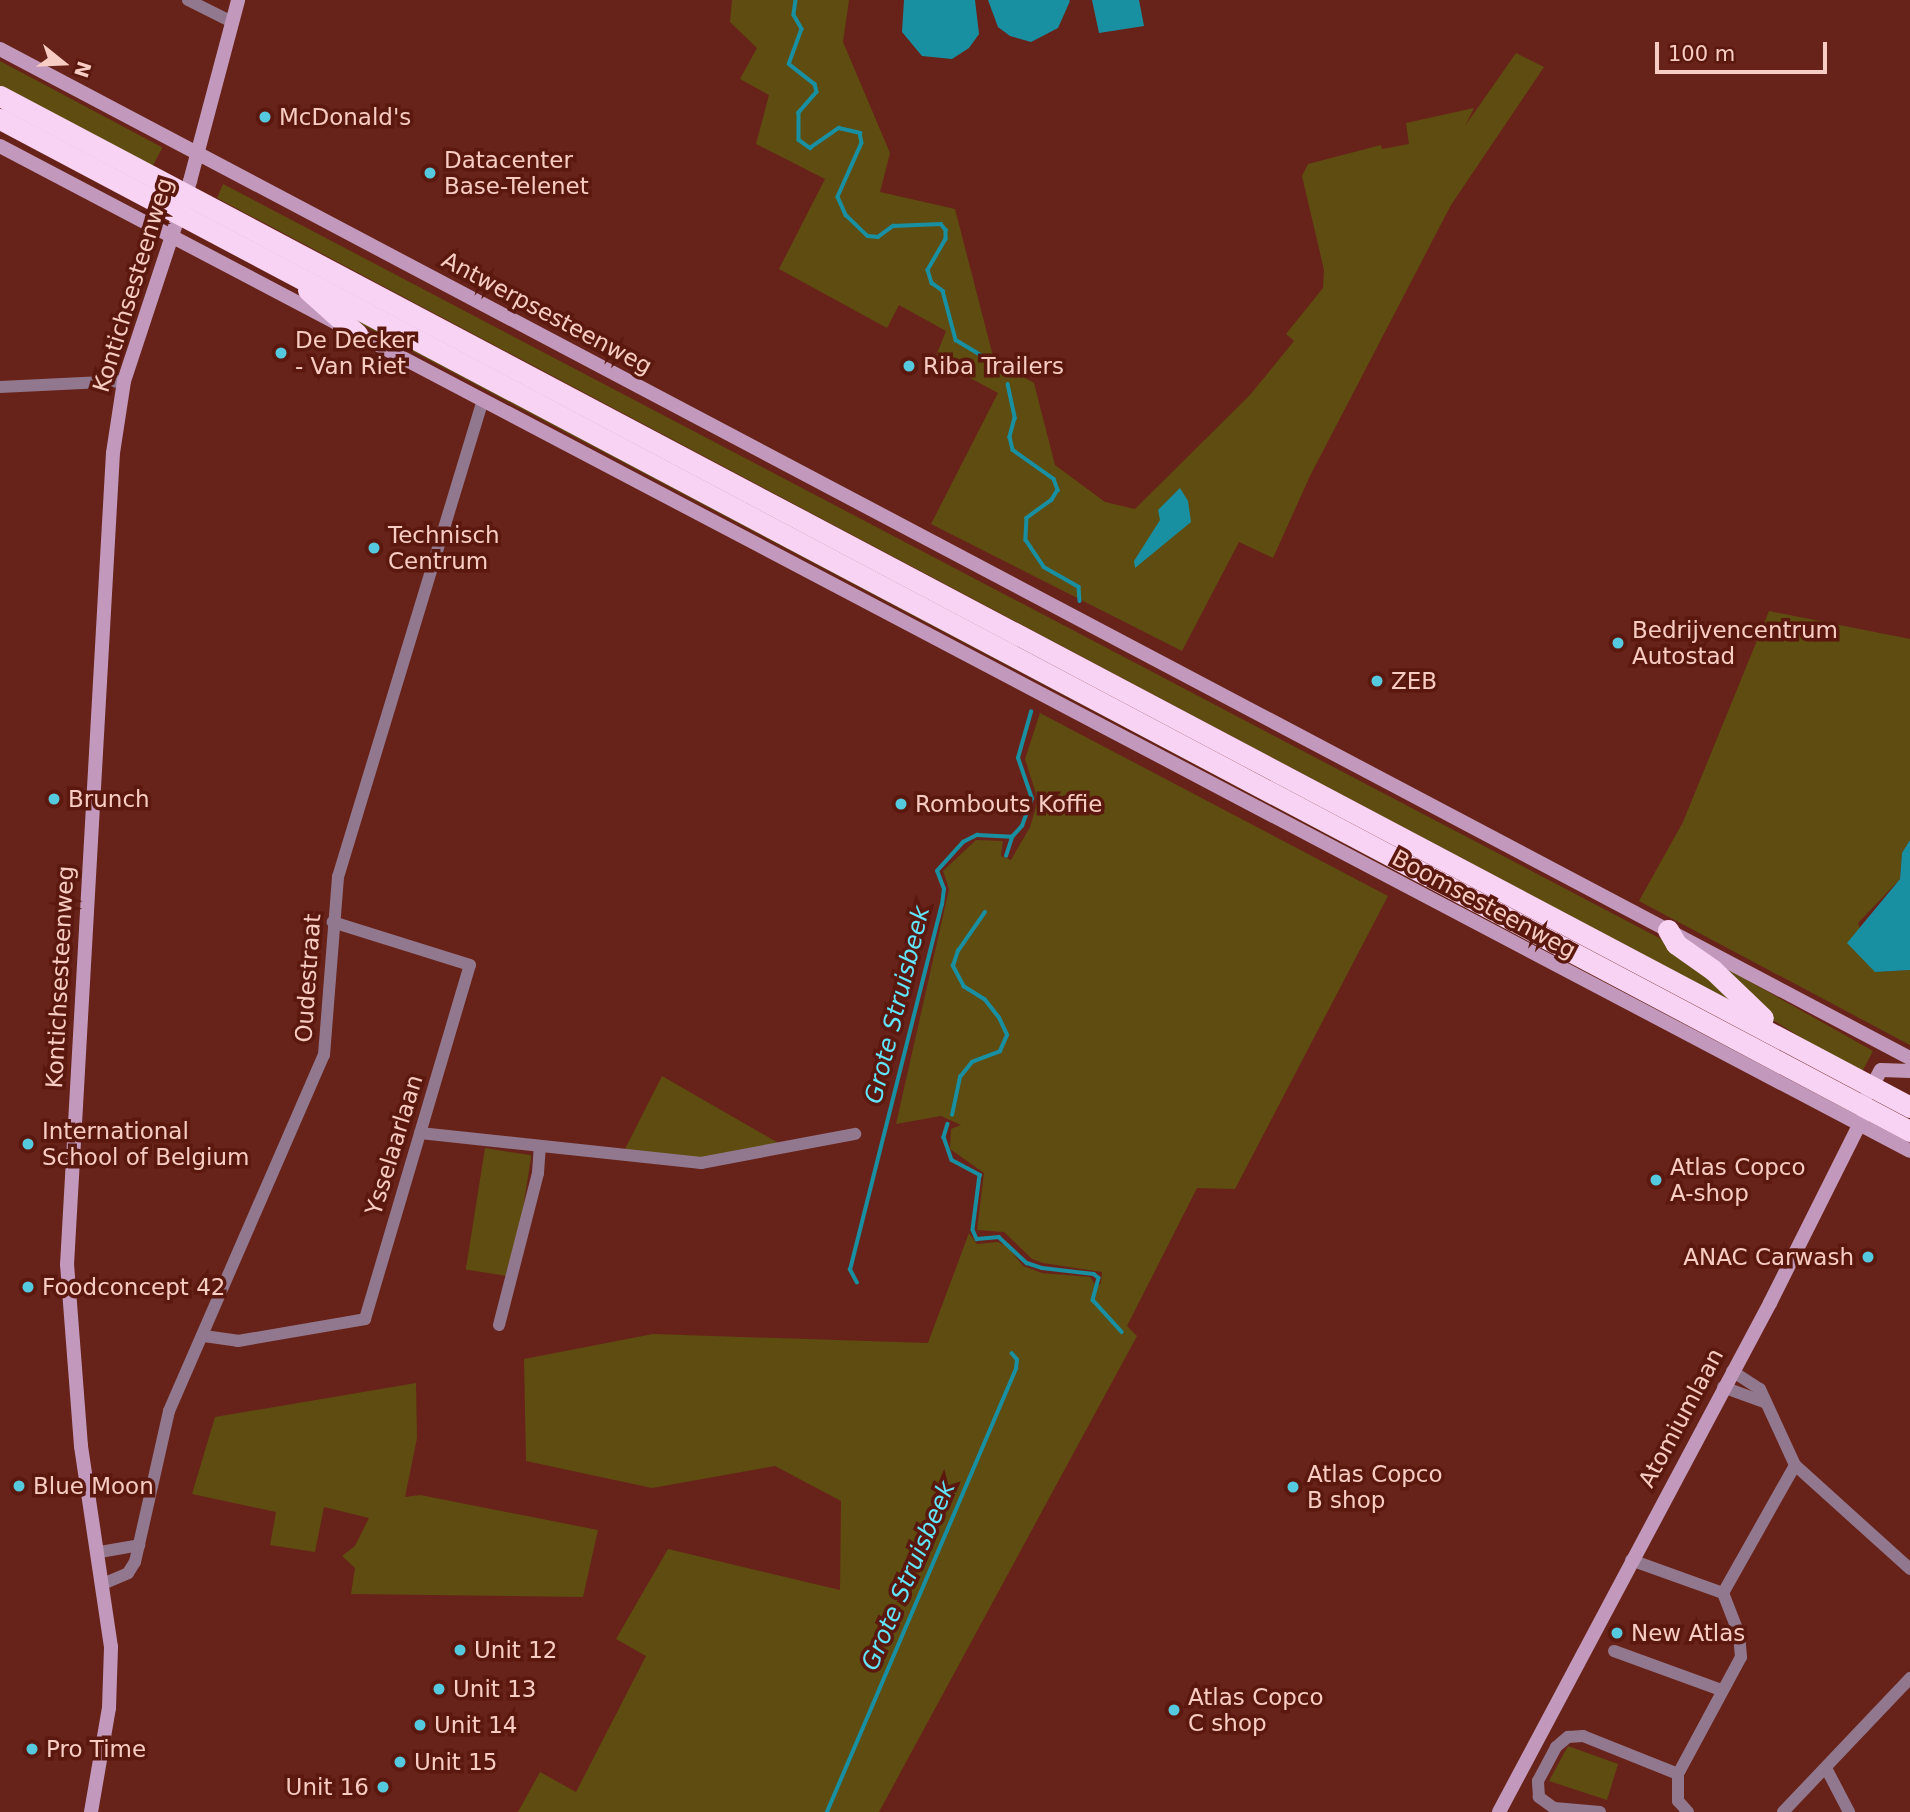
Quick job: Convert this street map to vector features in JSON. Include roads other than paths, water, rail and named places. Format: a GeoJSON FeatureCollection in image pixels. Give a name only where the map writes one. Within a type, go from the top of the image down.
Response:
{"type":"FeatureCollection","features":[{"type":"Feature","properties":{"kind":"highway"},"geometry":{"type":"LineString","coordinates":[[0,96],[183,203],[298,277],[1863,1117],[1910,1131]]}},
{"type":"Feature","properties":{"kind":"highway"},"geometry":{"type":"LineString","coordinates":[[0,119],[183,203],[1910,1107]]}},
{"type":"Feature","properties":{"kind":"highway"},"geometry":{"type":"LineString","coordinates":[[298,277],[315,299],[357,334]]}},
{"type":"Feature","properties":{"kind":"highway"},"geometry":{"type":"LineString","coordinates":[[1668,930],[1676,944],[1713,970],[1744,1003],[1778,1028],[1783,1039]]}},
{"type":"Feature","properties":{"kind":"main road","name":"Kontichsesteenweg"},"geometry":{"type":"LineString","coordinates":[[91,1812],[109,1708],[111,1647],[105,1583],[81,1446],[67,1265],[113,453],[124,381],[183,203],[238,0]]}},
{"type":"Feature","properties":{"kind":"main road","name":"Antwerpsesteenweg"},"geometry":{"type":"LineString","coordinates":[[0,49],[1668,930]]}},
{"type":"Feature","properties":{"kind":"main road"},"geometry":{"type":"LineString","coordinates":[[0,146],[483,400]]}},
{"type":"Feature","properties":{"kind":"main road","name":"Boomsesteenweg"},"geometry":{"type":"LineString","coordinates":[[483,400],[1038,695],[1863,1117],[1910,1151]]}},
{"type":"Feature","properties":{"kind":"main road"},"geometry":{"type":"LineString","coordinates":[[1668,930],[1910,1058]]}},
{"type":"Feature","properties":{"kind":"main road"},"geometry":{"type":"LineString","coordinates":[[1870,1086],[1881,1070],[1910,1071]]}},
{"type":"Feature","properties":{"kind":"main road","name":"Atomiumlaan"},"geometry":{"type":"LineString","coordinates":[[1499,1812],[1863,1117],[1870,1086]]}},
{"type":"Feature","properties":{"kind":"street"},"geometry":{"type":"LineString","coordinates":[[188,0],[232,22]]}},
{"type":"Feature","properties":{"kind":"street"},"geometry":{"type":"LineString","coordinates":[[0,387],[124,381]]}},
{"type":"Feature","properties":{"kind":"street","name":"Oudestraat"},"geometry":{"type":"LineString","coordinates":[[105,1583],[128,1573],[139,1545],[169,1411],[188,1359],[204,1336],[324,1055],[338,877],[483,400]]}},
{"type":"Feature","properties":{"kind":"street","name":"Ysselaarlaan"},"geometry":{"type":"LineString","coordinates":[[204,1336],[238,1341],[365,1319],[470,965],[333,922]]}},
{"type":"Feature","properties":{"kind":"street"},"geometry":{"type":"LineString","coordinates":[[420,1133],[701,1163],[855,1134]]}},
{"type":"Feature","properties":{"kind":"street"},"geometry":{"type":"LineString","coordinates":[[499,1325],[517,1264],[540,1147]]}},
{"type":"Feature","properties":{"kind":"street"},"geometry":{"type":"LineString","coordinates":[[1732,1371],[1760,1389],[1795,1465],[1910,1569]]}},
{"type":"Feature","properties":{"kind":"street"},"geometry":{"type":"LineString","coordinates":[[1723,1387],[1764,1402]]}},
{"type":"Feature","properties":{"kind":"street"},"geometry":{"type":"LineString","coordinates":[[1723,1593],[1795,1465]]}},
{"type":"Feature","properties":{"kind":"street"},"geometry":{"type":"LineString","coordinates":[[100,1552],[139,1545]]}},
{"type":"Feature","properties":{"kind":"street"},"geometry":{"type":"LineString","coordinates":[[1631,1560],[1723,1593],[1739,1634],[1741,1657],[1720,1690],[1678,1774],[1678,1801],[1688,1812]]}},
{"type":"Feature","properties":{"kind":"street"},"geometry":{"type":"LineString","coordinates":[[1614,1651],[1720,1690]]}},
{"type":"Feature","properties":{"kind":"street"},"geometry":{"type":"LineString","coordinates":[[1783,1812],[1910,1678]]}},
{"type":"Feature","properties":{"kind":"street"},"geometry":{"type":"LineString","coordinates":[[1600,1812],[1554,1808],[1539,1797],[1538,1782],[1556,1747],[1568,1737],[1583,1737],[1678,1774]]}},
{"type":"Feature","properties":{"kind":"street"},"geometry":{"type":"LineString","coordinates":[[1826,1768],[1849,1812]]}},
{"type":"Feature","properties":{"kind":"water"},"geometry":{"type":"Polygon","coordinates":[[[904,0],[975,0],[979,34],[969,48],[952,59],[922,56],[902,32],[904,0]]]}},
{"type":"Feature","properties":{"kind":"water"},"geometry":{"type":"Polygon","coordinates":[[[988,0],[1070,1],[1058,28],[1031,42],[1010,36],[998,27],[988,0]]]}},
{"type":"Feature","properties":{"kind":"water"},"geometry":{"type":"Polygon","coordinates":[[[1092,0],[1139,0],[1144,26],[1099,33],[1092,0]]]}},
{"type":"Feature","properties":{"kind":"water"},"geometry":{"type":"Polygon","coordinates":[[[1180,488],[1188,501],[1191,522],[1135,568],[1134,561],[1160,520],[1158,510],[1180,488]]]}},
{"type":"Feature","properties":{"kind":"water"},"geometry":{"type":"Polygon","coordinates":[[[1910,840],[1910,970],[1875,972],[1847,943],[1900,879],[1902,853],[1910,840]]]}},
{"type":"Feature","properties":{"kind":"waterway","name":"Grote Struisbeek"},"geometry":{"type":"LineString","coordinates":[[796,0],[794,15],[802,29],[789,64],[815,84],[817,92],[799,113],[799,140],[810,148],[839,128],[860,133],[862,143],[838,197],[846,215],[868,236],[878,237],[893,226],[941,224],[946,230],[946,239],[928,270],[932,283],[943,291],[956,340],[984,357]]}},
{"type":"Feature","properties":{"kind":"waterway","name":"Grote Struisbeek"},"geometry":{"type":"LineString","coordinates":[[1008,384],[1015,418],[1010,437],[1013,450],[1054,479],[1058,490],[1052,500],[1027,518],[1026,540],[1044,567],[1079,587],[1080,601]]}},
{"type":"Feature","properties":{"kind":"waterway","name":"Grote Struisbeek"},"geometry":{"type":"LineString","coordinates":[[857,1283],[850,1270],[942,905],[944,889],[937,871],[963,842],[977,835],[1012,837],[1022,826],[1032,799],[1018,758],[1031,712]]}},
{"type":"Feature","properties":{"kind":"waterway"},"geometry":{"type":"LineString","coordinates":[[1006,856],[1012,837]]}},
{"type":"Feature","properties":{"kind":"waterway"},"geometry":{"type":"LineString","coordinates":[[952,1115],[960,1077],[972,1062],[1000,1051],[1007,1035],[999,1018],[985,1000],[964,987],[953,966],[958,951],[985,912]]}},
{"type":"Feature","properties":{"kind":"waterway"},"geometry":{"type":"LineString","coordinates":[[948,1124],[944,1137],[952,1160],[980,1175],[973,1230],[977,1239],[999,1237],[1027,1263],[1042,1268],[1094,1274],[1099,1278],[1093,1300],[1122,1332]]}},
{"type":"Feature","properties":{"kind":"waterway","name":"Grote Struisbeek"},"geometry":{"type":"LineString","coordinates":[[827,1812],[1016,1369],[1017,1360],[1012,1354]]}},
{"type":"Feature","properties":{"kind":"place","name":"McDonald's"},"geometry":{"type":"Point","coordinates":[265,117]}},
{"type":"Feature","properties":{"kind":"place","name":"Datacenter Base-Telenet"},"geometry":{"type":"Point","coordinates":[430,173]}},
{"type":"Feature","properties":{"kind":"place","name":"De Decker - Van Riet"},"geometry":{"type":"Point","coordinates":[281,353]}},
{"type":"Feature","properties":{"kind":"place","name":"Riba Trailers"},"geometry":{"type":"Point","coordinates":[909,366]}},
{"type":"Feature","properties":{"kind":"place","name":"Technisch Centrum"},"geometry":{"type":"Point","coordinates":[374,548]}},
{"type":"Feature","properties":{"kind":"place","name":"Bedrijvencentrum Autostad"},"geometry":{"type":"Point","coordinates":[1618,643]}},
{"type":"Feature","properties":{"kind":"place","name":"ZEB"},"geometry":{"type":"Point","coordinates":[1377,681]}},
{"type":"Feature","properties":{"kind":"place","name":"Brunch"},"geometry":{"type":"Point","coordinates":[54,799]}},
{"type":"Feature","properties":{"kind":"place","name":"Rombouts Koffie"},"geometry":{"type":"Point","coordinates":[901,804]}},
{"type":"Feature","properties":{"kind":"place","name":"International School of Belgium"},"geometry":{"type":"Point","coordinates":[28,1144]}},
{"type":"Feature","properties":{"kind":"place","name":"Atlas Copco A-shop"},"geometry":{"type":"Point","coordinates":[1656,1180]}},
{"type":"Feature","properties":{"kind":"place","name":"ANAC Carwash"},"geometry":{"type":"Point","coordinates":[1868,1257]}},
{"type":"Feature","properties":{"kind":"place","name":"Foodconcept 42"},"geometry":{"type":"Point","coordinates":[28,1287]}},
{"type":"Feature","properties":{"kind":"place","name":"Blue Moon"},"geometry":{"type":"Point","coordinates":[19,1486]}},
{"type":"Feature","properties":{"kind":"place","name":"Atlas Copco B shop"},"geometry":{"type":"Point","coordinates":[1293,1487]}},
{"type":"Feature","properties":{"kind":"place","name":"New Atlas"},"geometry":{"type":"Point","coordinates":[1617,1633]}},
{"type":"Feature","properties":{"kind":"place","name":"Unit 12"},"geometry":{"type":"Point","coordinates":[460,1650]}},
{"type":"Feature","properties":{"kind":"place","name":"Unit 13"},"geometry":{"type":"Point","coordinates":[439,1689]}},
{"type":"Feature","properties":{"kind":"place","name":"Atlas Copco C shop"},"geometry":{"type":"Point","coordinates":[1174,1710]}},
{"type":"Feature","properties":{"kind":"place","name":"Unit 14"},"geometry":{"type":"Point","coordinates":[420,1725]}},
{"type":"Feature","properties":{"kind":"place","name":"Pro Time"},"geometry":{"type":"Point","coordinates":[32,1749]}},
{"type":"Feature","properties":{"kind":"place","name":"Unit 15"},"geometry":{"type":"Point","coordinates":[400,1762]}},
{"type":"Feature","properties":{"kind":"place","name":"Unit 16"},"geometry":{"type":"Point","coordinates":[383,1787]}}]}
